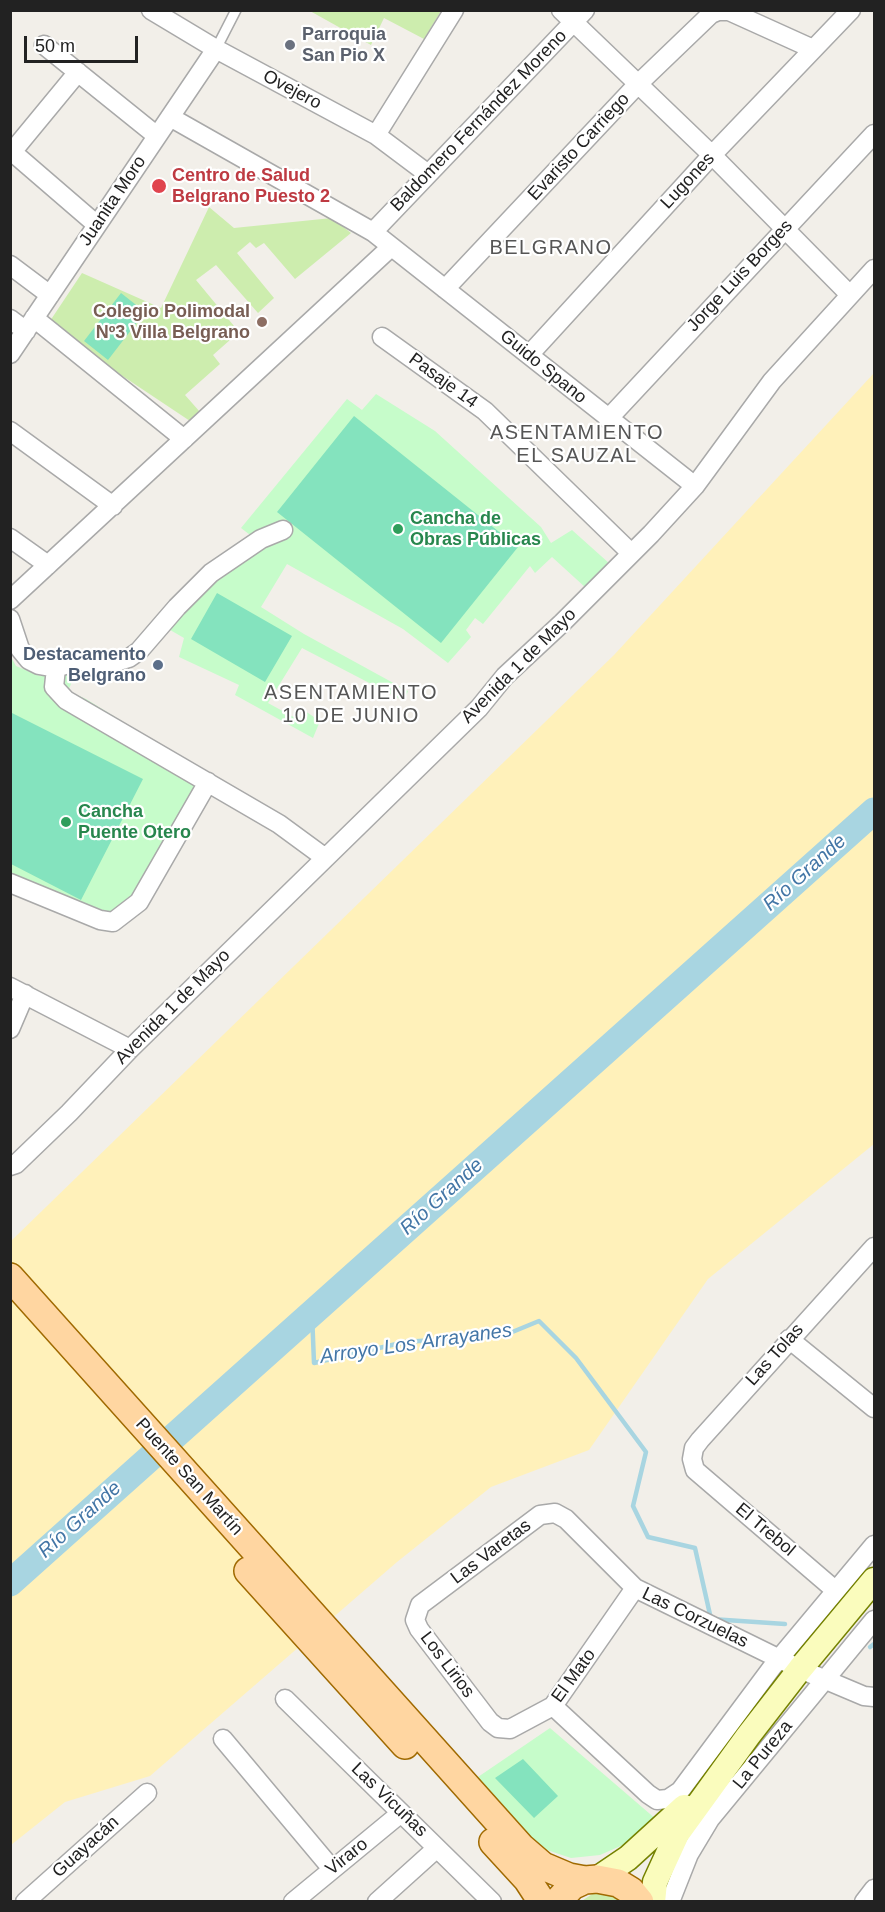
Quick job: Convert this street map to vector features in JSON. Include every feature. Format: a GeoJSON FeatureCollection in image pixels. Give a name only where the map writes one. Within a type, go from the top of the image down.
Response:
{"type":"FeatureCollection","features":[{"type":"Feature","properties":{"kind":"main road","name":"Puente San Martín"},"geometry":{"type":"LineString","coordinates":[[10,1277],[361,1682]]}},
{"type":"Feature","properties":{"kind":"main road","name":"Puente San Martín"},"geometry":{"type":"LineString","coordinates":[[10,1304],[361,1682]]}},
{"type":"Feature","properties":{"kind":"main road"},"geometry":{"type":"LineString","coordinates":[[652,1902],[655,1882],[677,1834],[748,1736],[789,1664],[874,1580]]}},
{"type":"Feature","properties":{"kind":"main road"},"geometry":{"type":"LineString","coordinates":[[361,1682],[521,1847],[543,1866],[569,1877],[618,1883],[631,1891],[640,1902]]}},
{"type":"Feature","properties":{"kind":"main road"},"geometry":{"type":"LineString","coordinates":[[361,1682],[527,1879],[542,1902]]}},
{"type":"Feature","properties":{"kind":"main road"},"geometry":{"type":"LineString","coordinates":[[557,1902],[572,1886],[591,1880],[628,1858],[679,1813],[748,1736]]}},
{"type":"Feature","properties":{"kind":"street","name":"Ovejero"},"geometry":{"type":"LineString","coordinates":[[151,10],[216,49],[376,135],[428,174]]}},
{"type":"Feature","properties":{"kind":"street"},"geometry":{"type":"LineString","coordinates":[[376,135],[454,10]]}},
{"type":"Feature","properties":{"kind":"street","name":"Lugones"},"geometry":{"type":"LineString","coordinates":[[529,355],[712,155],[851,10]]}},
{"type":"Feature","properties":{"kind":"street"},"geometry":{"type":"LineString","coordinates":[[718,11],[729,11],[813,49]]}},
{"type":"Feature","properties":{"kind":"street","name":"Evaristo Carriego"},"geometry":{"type":"LineString","coordinates":[[445,289],[637,85],[711,14],[718,11]]}},
{"type":"Feature","properties":{"kind":"street"},"geometry":{"type":"LineString","coordinates":[[573,15],[637,85],[712,155],[850,295]]}},
{"type":"Feature","properties":{"kind":"street","name":"Baldomero Fernández Moreno"},"geometry":{"type":"LineString","coordinates":[[373,232],[573,15]]}},
{"type":"Feature","properties":{"kind":"street"},"geometry":{"type":"LineString","coordinates":[[44,45],[157,136]]}},
{"type":"Feature","properties":{"kind":"street","name":"Juanita Moro"},"geometry":{"type":"LineString","coordinates":[[10,354],[216,49]]}},
{"type":"Feature","properties":{"kind":"street"},"geometry":{"type":"LineString","coordinates":[[78,72],[11,151],[97,225]]}},
{"type":"Feature","properties":{"kind":"street","name":"Guido Spano"},"geometry":{"type":"LineString","coordinates":[[170,117],[373,232],[695,486]]}},
{"type":"Feature","properties":{"kind":"street","name":"Jorge Luis Borges"},"geometry":{"type":"LineString","coordinates":[[608,419],[874,134]]}},
{"type":"Feature","properties":{"kind":"street"},"geometry":{"type":"LineString","coordinates":[[10,600],[391,247]]}},
{"type":"Feature","properties":{"kind":"street"},"geometry":{"type":"LineString","coordinates":[[10,265],[50,295]]}},
{"type":"Feature","properties":{"kind":"street","name":"Avenida 1 de Mayo"},"geometry":{"type":"LineString","coordinates":[[10,1166],[16,1164],[69,1113],[130,1049],[324,857],[479,708],[506,676],[658,526],[695,486],[772,381],[874,269]]}},
{"type":"Feature","properties":{"kind":"street"},"geometry":{"type":"LineString","coordinates":[[10,319],[30,324],[184,439]]}},
{"type":"Feature","properties":{"kind":"street","name":"Pasaje 14"},"geometry":{"type":"LineString","coordinates":[[382,337],[485,411],[631,553]]}},
{"type":"Feature","properties":{"kind":"street"},"geometry":{"type":"LineString","coordinates":[[10,430],[113,506]]}},
{"type":"Feature","properties":{"kind":"street"},"geometry":{"type":"LineString","coordinates":[[10,619],[20,649],[28,660],[39,665],[57,668],[76,661],[119,661],[129,658],[139,651],[212,573],[261,539],[283,530]]}},
{"type":"Feature","properties":{"kind":"street"},"geometry":{"type":"LineString","coordinates":[[10,538],[48,565]]}},
{"type":"Feature","properties":{"kind":"street"},"geometry":{"type":"LineString","coordinates":[[57,668],[54,687],[66,700],[279,824],[324,857]]}},
{"type":"Feature","properties":{"kind":"street"},"geometry":{"type":"LineString","coordinates":[[10,883],[100,920],[113,922],[138,902],[208,782]]}},
{"type":"Feature","properties":{"kind":"street"},"geometry":{"type":"LineString","coordinates":[[10,1029],[18,991],[130,1049]]}},
{"type":"Feature","properties":{"kind":"street","name":"Las Tolas"},"geometry":{"type":"LineString","coordinates":[[695,1470],[692,1459],[694,1448],[789,1339],[874,1247]]}},
{"type":"Feature","properties":{"kind":"street"},"geometry":{"type":"LineString","coordinates":[[789,1339],[874,1408]]}},
{"type":"Feature","properties":{"kind":"street","name":"El Trebol"},"geometry":{"type":"LineString","coordinates":[[695,1470],[835,1590]]}},
{"type":"Feature","properties":{"kind":"street","name":"Las Varetas"},"geometry":{"type":"LineString","coordinates":[[420,1605],[540,1515],[555,1513],[566,1520]]}},
{"type":"Feature","properties":{"kind":"street","name":"Las Corzuelas"},"geometry":{"type":"LineString","coordinates":[[566,1520],[635,1588],[789,1664],[864,1696],[874,1697]]}},
{"type":"Feature","properties":{"kind":"street"},"geometry":{"type":"LineString","coordinates":[[553,1706],[648,1794],[657,1800],[668,1799],[680,1791],[789,1664],[835,1590],[874,1545]]}},
{"type":"Feature","properties":{"kind":"street","name":"El Mato"},"geometry":{"type":"LineString","coordinates":[[490,1722],[498,1728],[510,1729],[553,1706],[635,1588]]}},
{"type":"Feature","properties":{"kind":"street","name":"Los Lirios"},"geometry":{"type":"LineString","coordinates":[[420,1605],[415,1620],[419,1629],[490,1722]]}},
{"type":"Feature","properties":{"kind":"street","name":"La Pureza"},"geometry":{"type":"LineString","coordinates":[[670,1902],[689,1854],[710,1819],[874,1620]]}},
{"type":"Feature","properties":{"kind":"street","name":"Las Vicuñas"},"geometry":{"type":"LineString","coordinates":[[285,1699],[492,1902]]}},
{"type":"Feature","properties":{"kind":"street"},"geometry":{"type":"LineString","coordinates":[[223,1739],[332,1869]]}},
{"type":"Feature","properties":{"kind":"street","name":"Guayacán"},"geometry":{"type":"LineString","coordinates":[[25,1902],[147,1793]]}},
{"type":"Feature","properties":{"kind":"street","name":"Viraro"},"geometry":{"type":"LineString","coordinates":[[293,1902],[401,1813]]}},
{"type":"Feature","properties":{"kind":"street"},"geometry":{"type":"LineString","coordinates":[[377,1902],[437,1848]]}},
{"type":"Feature","properties":{"kind":"street"},"geometry":{"type":"LineString","coordinates":[[864,1902],[874,1889]]}},
{"type":"Feature","properties":{"kind":"lane"},"geometry":{"type":"LineString","coordinates":[[216,49],[236,10]]}},
{"type":"Feature","properties":{"kind":"green space"},"geometry":{"type":"Polygon","coordinates":[[[310,11],[441,11],[424,39],[384,18],[371,45],[310,11]]]}},
{"type":"Feature","properties":{"kind":"green space"},"geometry":{"type":"Polygon","coordinates":[[[209,207],[234,228],[332,218],[351,233],[295,279],[264,243],[256,248],[250,242],[237,253],[274,298],[258,313],[216,265],[196,280],[239,332],[213,355],[220,364],[185,395],[200,412],[190,421],[52,329],[50,321],[82,273],[161,308],[209,207]]]}},
{"type":"Feature","properties":{"kind":"green space"},"geometry":{"type":"Polygon","coordinates":[[[121,293],[145,312],[108,360],[84,341],[121,293]]]}},
{"type":"Feature","properties":{"kind":"green space"},"geometry":{"type":"Polygon","coordinates":[[[376,394],[435,431],[541,527],[551,543],[572,530],[610,564],[586,588],[552,557],[535,573],[530,566],[483,624],[475,618],[466,630],[471,637],[448,663],[403,629],[287,564],[261,607],[304,634],[408,691],[404,701],[302,648],[268,703],[299,720],[305,711],[320,721],[313,738],[235,695],[239,685],[179,657],[184,638],[165,627],[254,538],[241,528],[347,399],[362,410],[376,394]]]}},
{"type":"Feature","properties":{"kind":"green space","name":"Cancha de Obras Públicas"},"geometry":{"type":"Polygon","coordinates":[[[354,416],[518,547],[441,643],[277,512],[354,416]]]}},
{"type":"Feature","properties":{"kind":"green space"},"geometry":{"type":"Polygon","coordinates":[[[217,593],[292,636],[265,682],[191,639],[217,593]]]}},
{"type":"Feature","properties":{"kind":"green space"},"geometry":{"type":"Polygon","coordinates":[[[10,655],[16,666],[40,676],[76,672],[68,691],[86,699],[180,757],[215,782],[133,909],[110,913],[11,874],[10,655]]]}},
{"type":"Feature","properties":{"kind":"green space","name":"Cancha Puente Otero"},"geometry":{"type":"Polygon","coordinates":[[[10,712],[143,779],[81,900],[11,864],[10,712]]]}},
{"type":"Feature","properties":{"kind":"green space"},"geometry":{"type":"Polygon","coordinates":[[[550,1728],[657,1820],[625,1844],[600,1855],[571,1858],[544,1849],[522,1836],[475,1779],[550,1728]]]}},
{"type":"Feature","properties":{"kind":"green space"},"geometry":{"type":"Polygon","coordinates":[[[523,1759],[558,1796],[534,1818],[495,1778],[523,1759]]]}},
{"type":"Feature","properties":{"kind":"green space"},"geometry":{"type":"Polygon","coordinates":[[[610,1890],[629,1902],[580,1902],[597,1891],[610,1890]]]}},
{"type":"Feature","properties":{"kind":"sand"},"geometry":{"type":"Polygon","coordinates":[[[874,373],[874,1144],[708,1279],[589,1450],[491,1487],[397,1562],[150,1776],[65,1802],[11,1845],[11,1241],[614,655],[874,373]]]}},
{"type":"Feature","properties":{"kind":"waterway","name":"Río Grande"},"geometry":{"type":"LineString","coordinates":[[10,1583],[874,811]]}},
{"type":"Feature","properties":{"kind":"waterway","name":"Arroyo Los Arrayanes"},"geometry":{"type":"LineString","coordinates":[[312,1313],[314,1363],[405,1342],[505,1335],[539,1321],[576,1358],[646,1452],[633,1506],[648,1537],[695,1548],[711,1619],[785,1624]]}},
{"type":"Feature","properties":{"kind":"waterway","name":"Arroyo Los Arrayanes"},"geometry":{"type":"LineString","coordinates":[[870,1647],[874,1644]]}},
{"type":"Feature","properties":{"kind":"place","name":"Parroquia San Pio X"},"geometry":{"type":"Point","coordinates":[290,45]}},
{"type":"Feature","properties":{"kind":"place","name":"Centro de Salud Belgrano Puesto 2"},"geometry":{"type":"Point","coordinates":[159,186]}},
{"type":"Feature","properties":{"kind":"place","name":"Colegio Polimodal Nº3 Villa Belgrano"},"geometry":{"type":"Point","coordinates":[262,322]}},
{"type":"Feature","properties":{"kind":"place","name":"Cancha de Obras Públicas"},"geometry":{"type":"Point","coordinates":[398,529]}},
{"type":"Feature","properties":{"kind":"place","name":"Destacamento Belgrano"},"geometry":{"type":"Point","coordinates":[158,665]}},
{"type":"Feature","properties":{"kind":"place","name":"Cancha Puente Otero"},"geometry":{"type":"Point","coordinates":[66,822]}},
{"type":"Feature","properties":{"kind":"district","name":"BELGRANO"},"geometry":{"type":"Point","coordinates":[551,248]}},
{"type":"Feature","properties":{"kind":"district","name":"ASENTAMIENTO EL SAUZAL"},"geometry":{"type":"Point","coordinates":[577,444]}},
{"type":"Feature","properties":{"kind":"district","name":"ASENTAMIENTO 10 DE JUNIO"},"geometry":{"type":"Point","coordinates":[351,704]}}]}
